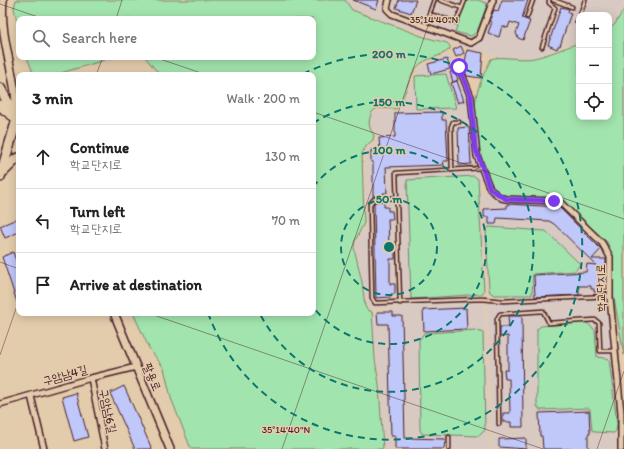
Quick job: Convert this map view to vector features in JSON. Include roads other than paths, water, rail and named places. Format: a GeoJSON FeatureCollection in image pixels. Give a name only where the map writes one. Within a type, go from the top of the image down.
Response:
{"type":"FeatureCollection","features":[{"type":"Feature","properties":{"kind":"highway"},"geometry":{"type":"LineString","coordinates":[[0,88],[16,116]]}},
{"type":"Feature","properties":{"kind":"highway"},"geometry":{"type":"LineString","coordinates":[[0,105],[4,110],[16,119]]}},
{"type":"Feature","properties":{"kind":"highway"},"geometry":{"type":"LineString","coordinates":[[1,175],[16,126]]}},
{"type":"Feature","properties":{"kind":"highway"},"geometry":{"type":"LineString","coordinates":[[1,175],[16,159]]}},
{"type":"Feature","properties":{"kind":"main road"},"geometry":{"type":"LineString","coordinates":[[3,0],[2,34],[14,87],[16,104]]}},
{"type":"Feature","properties":{"kind":"main road","name":"팔용로"},"geometry":{"type":"LineString","coordinates":[[115,316],[170,449]]}},
{"type":"Feature","properties":{"kind":"street"},"geometry":{"type":"LineString","coordinates":[[389,0],[387,6],[389,12],[425,27],[467,42],[474,43],[481,35],[493,0]]}},
{"type":"Feature","properties":{"kind":"street","name":"학교단지로"},"geometry":{"type":"LineString","coordinates":[[459,67],[471,97],[475,147],[490,189],[501,198],[511,200],[558,202],[567,208],[592,233],[607,249],[610,256],[610,296],[621,413],[621,449]]}},
{"type":"Feature","properties":{"kind":"street","name":"구암남4길"},"geometry":{"type":"LineString","coordinates":[[0,404],[90,378],[136,367]]}},
{"type":"Feature","properties":{"kind":"street","name":"구암남6길"},"geometry":{"type":"LineString","coordinates":[[90,378],[105,449]]}},
{"type":"Feature","properties":{"kind":"street"},"geometry":{"type":"LineString","coordinates":[[31,396],[44,449]]}},
{"type":"Feature","properties":{"kind":"lane"},"geometry":{"type":"LineString","coordinates":[[425,27],[434,0]]}},
{"type":"Feature","properties":{"kind":"lane"},"geometry":{"type":"LineString","coordinates":[[440,0],[462,8]]}},
{"type":"Feature","properties":{"kind":"lane"},"geometry":{"type":"LineString","coordinates":[[429,14],[454,22],[457,21],[465,0]]}},
{"type":"Feature","properties":{"kind":"lane"},"geometry":{"type":"LineString","coordinates":[[528,17],[533,0]]}},
{"type":"Feature","properties":{"kind":"lane"},"geometry":{"type":"LineString","coordinates":[[542,47],[554,11],[554,8],[549,3],[549,0]]}},
{"type":"Feature","properties":{"kind":"lane"},"geometry":{"type":"LineString","coordinates":[[552,0],[572,7]]}},
{"type":"Feature","properties":{"kind":"lane"},"geometry":{"type":"LineString","coordinates":[[580,12],[585,0]]}},
{"type":"Feature","properties":{"kind":"lane"},"geometry":{"type":"LineString","coordinates":[[452,170],[451,127],[453,122],[459,122]]}},
{"type":"Feature","properties":{"kind":"lane"},"geometry":{"type":"LineString","coordinates":[[400,303],[395,176],[398,172],[482,168]]}},
{"type":"Feature","properties":{"kind":"lane"},"geometry":{"type":"LineString","coordinates":[[396,198],[374,199],[370,201],[369,218],[373,301],[377,303],[482,299],[503,301],[610,296]]}},
{"type":"Feature","properties":{"kind":"lane"},"geometry":{"type":"LineString","coordinates":[[499,424],[497,319],[500,314],[543,311],[549,323],[595,320],[599,323],[600,351],[615,351]]}},
{"type":"Feature","properties":{"kind":"lane"},"geometry":{"type":"LineString","coordinates":[[449,437],[449,449]]}}]}
